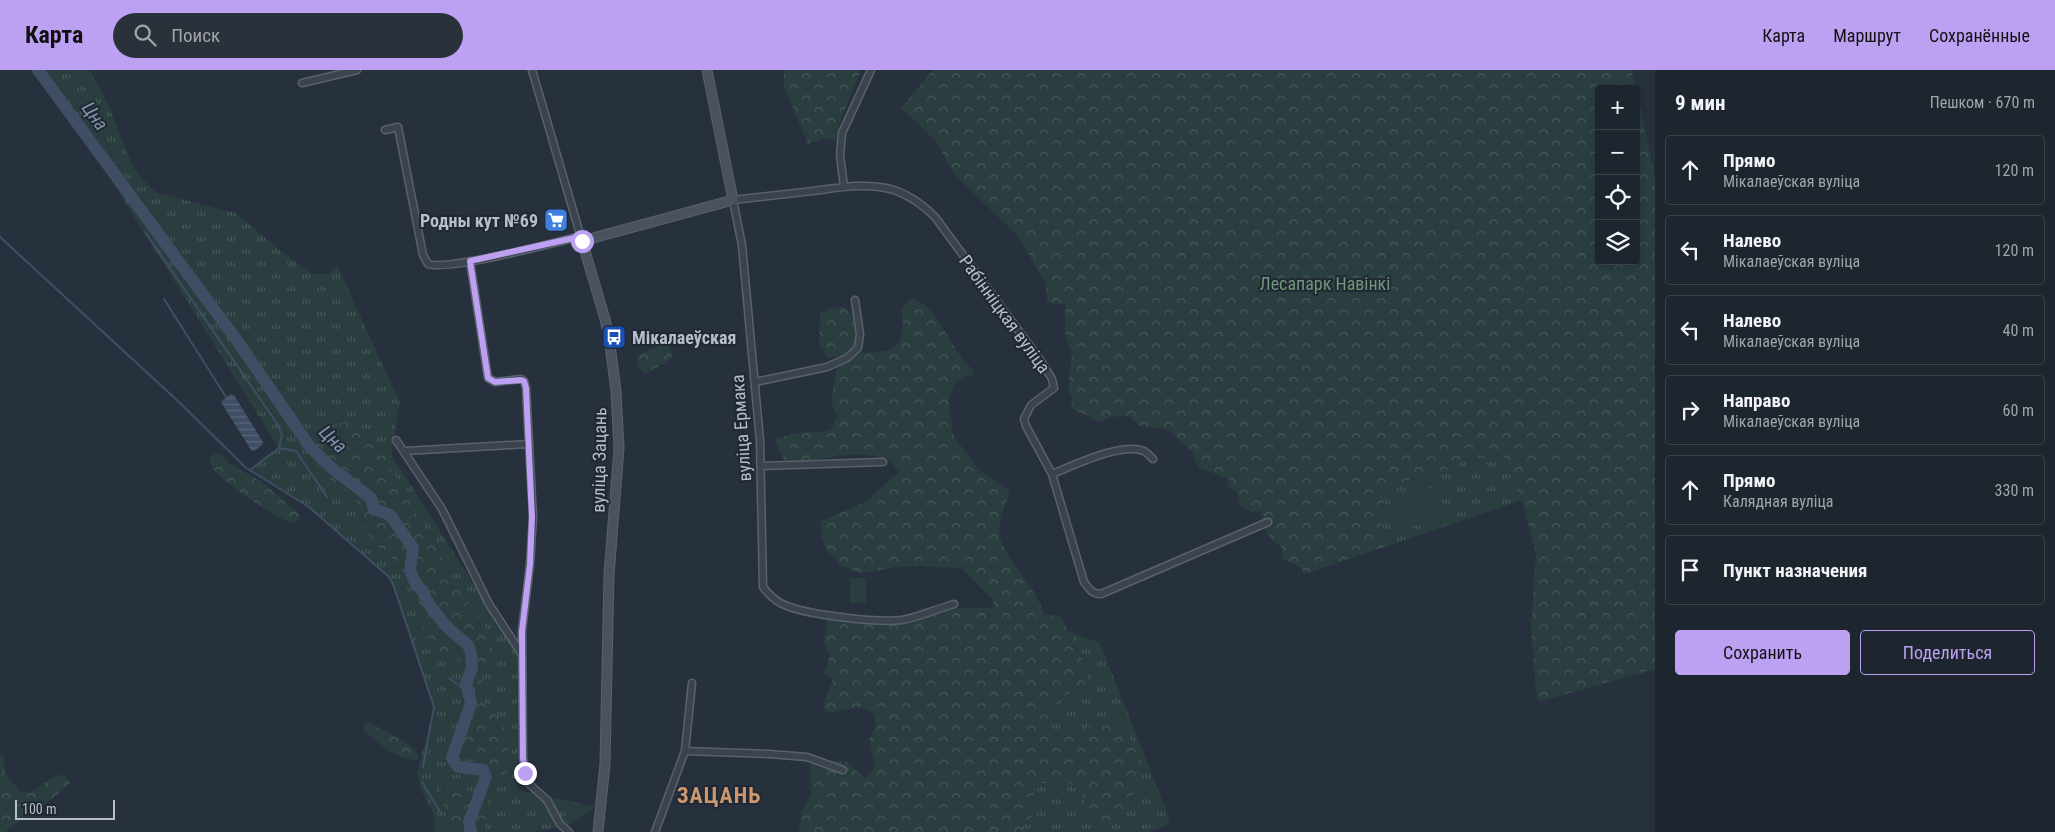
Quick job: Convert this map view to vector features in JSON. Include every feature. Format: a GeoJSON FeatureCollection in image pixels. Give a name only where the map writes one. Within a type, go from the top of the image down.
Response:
{"type":"FeatureCollection","features":[{"type":"Feature","properties":{"kind":"street"},"geometry":{"type":"LineString","coordinates":[[302,83],[357,70]]}},
{"type":"Feature","properties":{"kind":"street","name":"вуліца Зацань"},"geometry":{"type":"LineString","coordinates":[[532,70],[605,319],[616,391],[619,448],[609,583],[605,764],[598,832]]}},
{"type":"Feature","properties":{"kind":"street","name":"вуліца Ермака"},"geometry":{"type":"LineString","coordinates":[[707,70],[742,245],[761,466],[762,572],[764,587],[769,594],[786,606],[828,615],[888,621],[922,615],[954,604]]}},
{"type":"Feature","properties":{"kind":"street"},"geometry":{"type":"LineString","coordinates":[[844,187],[840,154],[842,133],[871,70]]}},
{"type":"Feature","properties":{"kind":"street"},"geometry":{"type":"LineString","coordinates":[[385,130],[398,127],[425,261],[431,265],[470,261],[574,238],[582,241],[733,200]]}},
{"type":"Feature","properties":{"kind":"street","name":"Рабінніцкая вуліца"},"geometry":{"type":"LineString","coordinates":[[733,200],[844,187],[887,188],[910,198],[929,211],[1041,361],[1052,379],[1054,388],[1031,405],[1024,419],[1052,474],[1084,582],[1091,592],[1101,594],[1268,522]]}},
{"type":"Feature","properties":{"kind":"street"},"geometry":{"type":"LineString","coordinates":[[470,261],[488,378],[495,382],[519,379],[525,383],[532,517],[530,564],[523,610],[523,758],[527,782],[547,800],[560,824],[569,832]]}},
{"type":"Feature","properties":{"kind":"street"},"geometry":{"type":"LineString","coordinates":[[755,382],[827,367],[847,358],[858,348],[860,334],[855,300]]}},
{"type":"Feature","properties":{"kind":"street"},"geometry":{"type":"LineString","coordinates":[[396,440],[442,509],[489,604],[522,654]]}},
{"type":"Feature","properties":{"kind":"street"},"geometry":{"type":"LineString","coordinates":[[405,451],[529,444]]}},
{"type":"Feature","properties":{"kind":"street"},"geometry":{"type":"LineString","coordinates":[[1052,474],[1110,452],[1132,450],[1145,452],[1153,459]]}},
{"type":"Feature","properties":{"kind":"street"},"geometry":{"type":"LineString","coordinates":[[761,466],[883,462]]}},
{"type":"Feature","properties":{"kind":"street"},"geometry":{"type":"LineString","coordinates":[[655,832],[685,751],[692,683]]}},
{"type":"Feature","properties":{"kind":"street"},"geometry":{"type":"LineString","coordinates":[[685,751],[807,757],[843,770]]}},
{"type":"Feature","properties":{"kind":"green space"},"geometry":{"type":"Polygon","coordinates":[[[38,70],[89,70],[106,101],[132,163],[147,184],[157,193],[236,213],[277,248],[312,274],[329,274],[337,265],[400,403],[391,454],[517,653],[518,790],[595,807],[571,824],[534,832],[435,832],[434,815],[421,790],[417,774],[434,707],[393,584],[384,571],[309,507],[251,469],[279,448],[89,145],[38,70]]]}},
{"type":"Feature","properties":{"kind":"green space"},"geometry":{"type":"Polygon","coordinates":[[[784,70],[861,70],[839,124],[835,141],[824,138],[808,144],[784,87],[784,70]]]}},
{"type":"Feature","properties":{"kind":"green space","name":"Лесапарк Навінкі"},"geometry":{"type":"Polygon","coordinates":[[[933,70],[1631,70],[1635,85],[1595,85],[1595,265],[1640,265],[1640,108],[1655,177],[1655,669],[1541,701],[1537,700],[1531,628],[1536,554],[1522,500],[1503,455],[1463,460],[1457,467],[1404,482],[1386,494],[1379,518],[1387,537],[1399,542],[1305,574],[1300,567],[1282,558],[1282,547],[1266,532],[1260,511],[1252,512],[1240,505],[1237,493],[1228,485],[1229,479],[1198,467],[1192,452],[1169,430],[1138,425],[1129,416],[1109,417],[1103,421],[1096,422],[1073,409],[1070,406],[1073,400],[1068,388],[1072,354],[1065,333],[1065,304],[1047,303],[1046,284],[1018,236],[955,175],[935,140],[901,108],[933,70]]]}},
{"type":"Feature","properties":{"kind":"green space"},"geometry":{"type":"Polygon","coordinates":[[[913,298],[931,312],[958,353],[974,371],[973,376],[966,376],[954,385],[949,401],[953,435],[978,469],[1010,491],[1000,521],[1003,545],[1009,557],[1040,602],[1044,614],[1061,617],[1088,671],[1083,693],[1072,691],[1047,709],[1051,744],[1070,731],[1115,721],[1124,725],[1143,763],[1138,788],[1125,808],[1109,823],[1094,823],[1086,814],[1082,791],[1068,782],[1040,783],[1032,798],[1035,814],[1022,827],[1024,832],[799,832],[802,810],[811,795],[810,764],[801,758],[847,762],[864,778],[875,768],[869,740],[876,725],[873,713],[861,707],[827,713],[823,706],[833,679],[824,673],[830,656],[824,642],[828,613],[882,624],[907,623],[920,608],[994,608],[993,600],[961,568],[918,566],[859,573],[839,564],[824,546],[820,522],[867,501],[899,471],[887,457],[856,454],[786,463],[774,439],[796,433],[830,431],[837,416],[831,402],[837,366],[859,353],[887,351],[900,342],[903,327],[902,308],[913,298]]]}},
{"type":"Feature","properties":{"kind":"green space"},"geometry":{"type":"Polygon","coordinates":[[[842,307],[850,312],[853,321],[855,330],[854,344],[845,353],[827,358],[819,345],[820,314],[830,308],[842,307]]]}},
{"type":"Feature","properties":{"kind":"green space"},"geometry":{"type":"Polygon","coordinates":[[[666,344],[670,347],[672,356],[667,362],[645,374],[641,371],[638,366],[638,356],[666,344]]]}},
{"type":"Feature","properties":{"kind":"green space"},"geometry":{"type":"Polygon","coordinates":[[[357,422],[376,440],[454,580],[493,638],[492,665],[482,670],[485,705],[504,726],[508,743],[508,762],[506,773],[503,775],[480,777],[466,774],[458,768],[457,758],[460,746],[479,700],[477,683],[457,658],[450,654],[435,652],[423,627],[419,603],[399,565],[378,547],[358,520],[356,498],[330,480],[312,456],[313,435],[329,431],[340,423],[357,422]]]}},
{"type":"Feature","properties":{"kind":"green space"},"geometry":{"type":"Polygon","coordinates":[[[215,454],[221,454],[229,463],[266,485],[298,513],[299,519],[295,523],[279,517],[229,484],[212,466],[210,457],[215,454]]]}},
{"type":"Feature","properties":{"kind":"green space"},"geometry":{"type":"Polygon","coordinates":[[[1504,455],[1522,500],[1399,542],[1387,537],[1379,518],[1386,494],[1404,482],[1457,467],[1463,460],[1504,455]]]}},
{"type":"Feature","properties":{"kind":"green space"},"geometry":{"type":"Polygon","coordinates":[[[1434,487],[1444,516],[1400,530],[1390,501],[1434,487]]]}},
{"type":"Feature","properties":{"kind":"green space"},"geometry":{"type":"Polygon","coordinates":[[[850,578],[866,578],[866,603],[850,603],[850,578]]]}},
{"type":"Feature","properties":{"kind":"green space"},"geometry":{"type":"Polygon","coordinates":[[[1068,631],[1100,643],[1170,820],[1166,826],[1149,832],[1024,832],[1022,827],[1035,814],[1032,798],[1040,783],[1068,782],[1082,791],[1086,814],[1125,808],[1138,788],[1143,763],[1123,725],[1115,721],[1051,745],[1047,709],[1072,691],[1088,672],[1068,631]]]}},
{"type":"Feature","properties":{"kind":"green space"},"geometry":{"type":"Polygon","coordinates":[[[365,723],[370,723],[390,733],[412,748],[419,758],[416,760],[408,759],[394,754],[364,731],[365,723]]]}},
{"type":"Feature","properties":{"kind":"green space"},"geometry":{"type":"Polygon","coordinates":[[[0,754],[4,758],[5,773],[20,792],[26,793],[37,789],[58,776],[64,775],[70,782],[67,787],[5,832],[0,832],[0,754]]]}},
{"type":"Feature","properties":{"kind":"green space"},"geometry":{"type":"Polygon","coordinates":[[[444,785],[457,786],[488,800],[485,832],[451,832],[440,790],[440,787],[444,785]]]}},
{"type":"Feature","properties":{"kind":"water"},"geometry":{"type":"Polygon","coordinates":[[[231,394],[234,395],[263,442],[254,451],[251,450],[221,402],[231,394]]]}},
{"type":"Feature","properties":{"kind":"waterway","name":"Цна"},"geometry":{"type":"LineString","coordinates":[[38,70],[238,342],[310,447],[334,470],[371,498],[374,509],[390,515],[413,548],[410,570],[416,585],[423,591],[425,598],[448,628],[468,645],[471,653],[472,668],[466,683],[471,703],[452,758],[458,767],[483,770],[486,777],[469,822],[471,832]]}},
{"type":"Feature","properties":{"kind":"waterway"},"geometry":{"type":"LineString","coordinates":[[145,232],[278,425],[282,435],[279,448],[251,469]]}},
{"type":"Feature","properties":{"kind":"waterway"},"geometry":{"type":"LineString","coordinates":[[0,237],[180,403],[245,467],[309,507],[389,577],[434,707],[423,767]]}},
{"type":"Feature","properties":{"kind":"waterway"},"geometry":{"type":"LineString","coordinates":[[164,299],[226,397]]}},
{"type":"Feature","properties":{"kind":"waterway"},"geometry":{"type":"LineString","coordinates":[[279,448],[296,451],[327,497]]}},
{"type":"Feature","properties":{"kind":"waterway"},"geometry":{"type":"LineString","coordinates":[[449,678],[466,691]]}},
{"type":"Feature","properties":{"kind":"waterway"},"geometry":{"type":"LineString","coordinates":[[422,782],[440,812]]}},
{"type":"Feature","properties":{"kind":"place","name":"Родны кут №69"},"geometry":{"type":"Point","coordinates":[556,220]}},
{"type":"Feature","properties":{"kind":"place","name":"Мікалаеўская"},"geometry":{"type":"Point","coordinates":[614,337]}},
{"type":"Feature","properties":{"kind":"district","name":"ЗАЦАНЬ"},"geometry":{"type":"Point","coordinates":[719,795]}},
{"type":"Feature","properties":{"kind":"route"},"geometry":{"type":"LineString","coordinates":[[525,773],[523,758],[522,631],[530,564],[532,517],[526,388],[524,381],[521,380],[495,382],[488,378],[470,261],[574,238],[582,241]]}}]}
